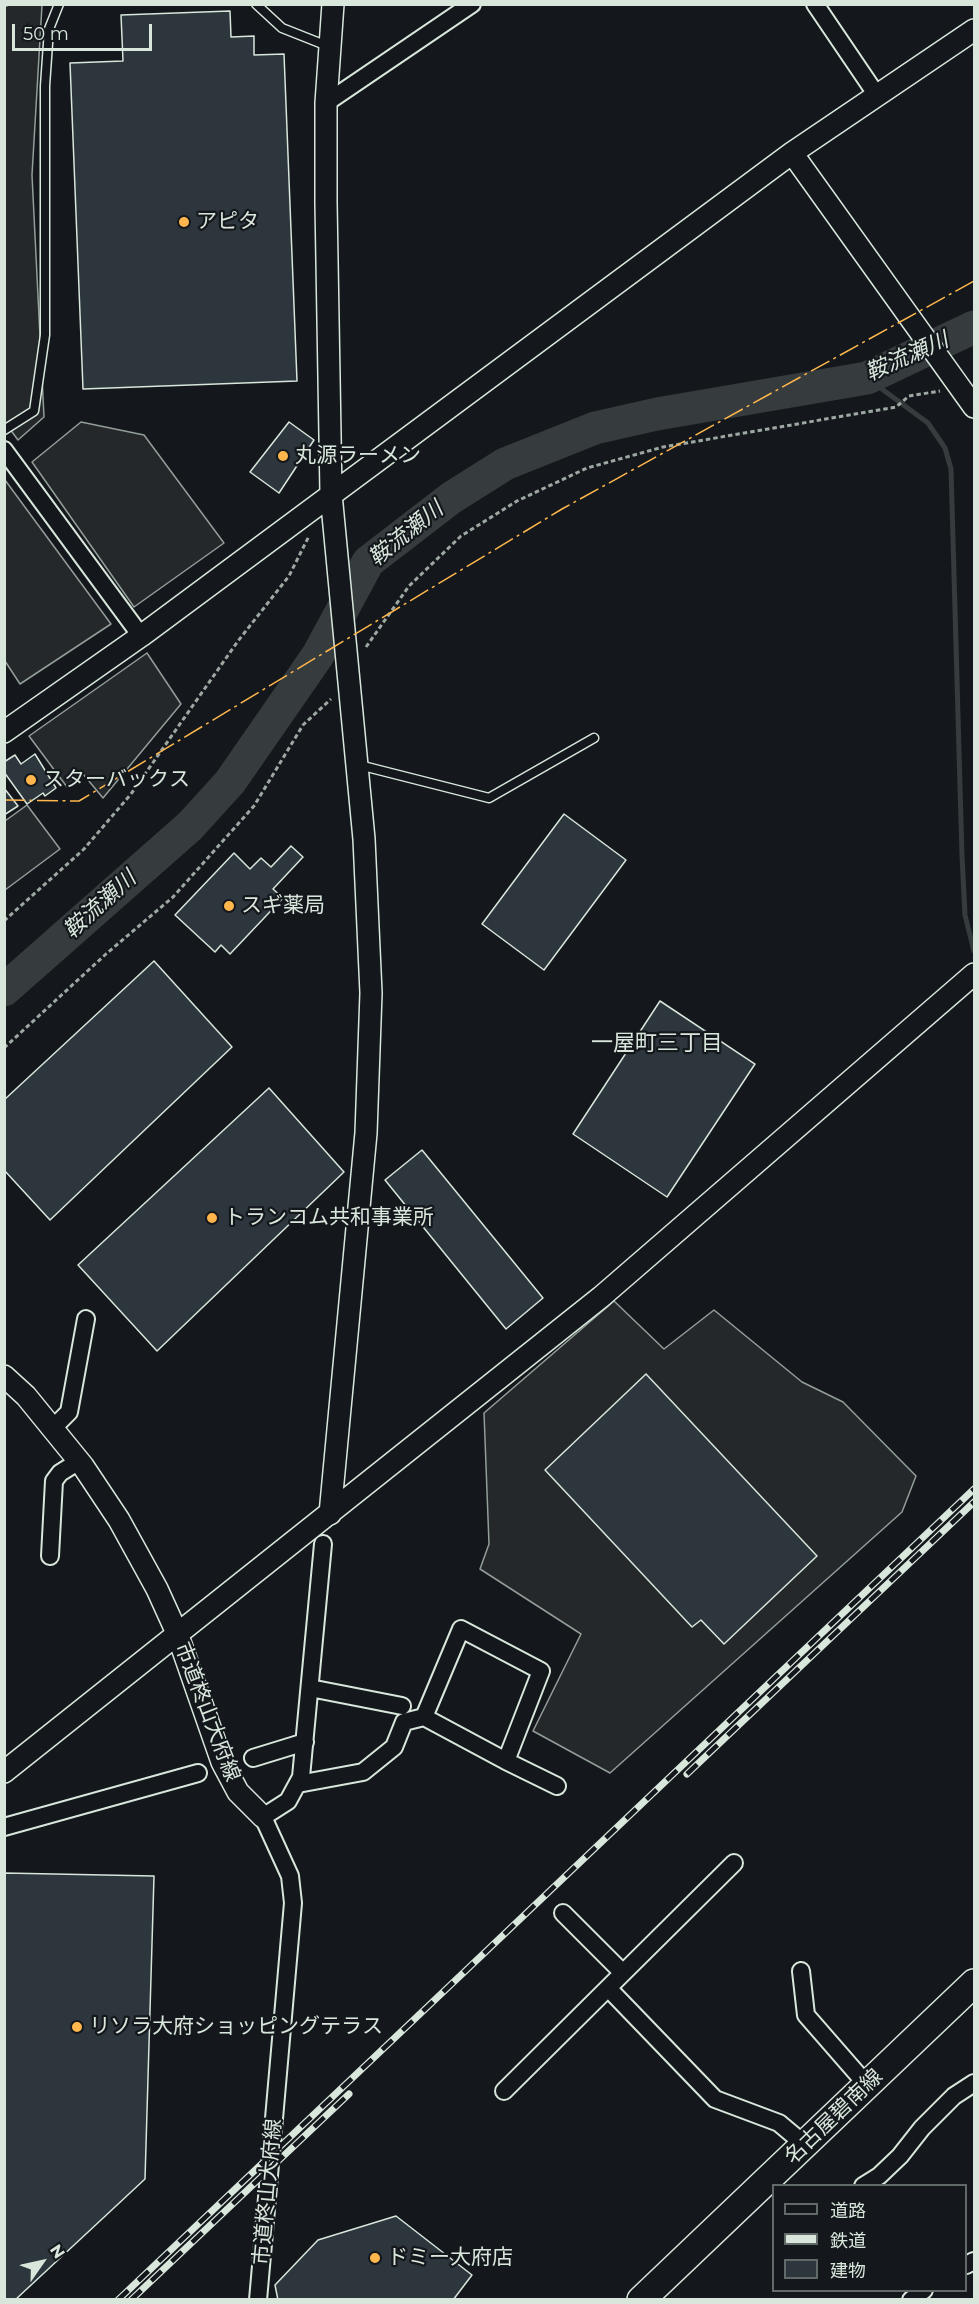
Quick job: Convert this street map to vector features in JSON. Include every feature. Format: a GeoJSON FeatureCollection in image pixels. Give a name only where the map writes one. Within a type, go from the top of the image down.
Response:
{"type":"FeatureCollection","features":[{"type":"Feature","properties":{"kind":"main road","name":"名古屋碧南線"},"geometry":{"type":"LineString","coordinates":[[640,2300],[770,2185],[804,2144],[975,1983]]}},
{"type":"Feature","properties":{"kind":"street"},"geometry":{"type":"LineString","coordinates":[[330,1514],[362,1179],[370,1004],[364,839],[331,494],[326,103],[333,4]]}},
{"type":"Feature","properties":{"kind":"street"},"geometry":{"type":"LineString","coordinates":[[326,103],[472,4]]}},
{"type":"Feature","properties":{"kind":"street"},"geometry":{"type":"LineString","coordinates":[[815,4],[876,94]]}},
{"type":"Feature","properties":{"kind":"street"},"geometry":{"type":"LineString","coordinates":[[4,732],[141,636],[792,153],[876,94],[975,30]]}},
{"type":"Feature","properties":{"kind":"street"},"geometry":{"type":"LineString","coordinates":[[792,153],[975,407]]}},
{"type":"Feature","properties":{"kind":"street"},"geometry":{"type":"LineString","coordinates":[[4,450],[141,636]]}},
{"type":"Feature","properties":{"kind":"street"},"geometry":{"type":"LineString","coordinates":[[4,1772],[601,1297],[975,974]]}},
{"type":"Feature","properties":{"kind":"street"},"geometry":{"type":"LineString","coordinates":[[52,1429],[69,1412],[86,1319]]}},
{"type":"Feature","properties":{"kind":"street","name":"市道柊山大府線"},"geometry":{"type":"LineString","coordinates":[[4,1376],[79,1461],[119,1520],[157,1588],[177,1633],[222,1762],[238,1792],[263,1817],[290,1876],[293,1904],[258,2300]]}},
{"type":"Feature","properties":{"kind":"street"},"geometry":{"type":"LineString","coordinates":[[50,1556],[54,1481],[60,1473],[79,1461]]}},
{"type":"Feature","properties":{"kind":"street"},"geometry":{"type":"LineString","coordinates":[[263,1817],[288,1801],[298,1784],[305,1742],[323,1544]]}},
{"type":"Feature","properties":{"kind":"street"},"geometry":{"type":"LineString","coordinates":[[424,1717],[461,1629],[541,1671],[506,1761]]}},
{"type":"Feature","properties":{"kind":"street"},"geometry":{"type":"LineString","coordinates":[[310,1689],[402,1706]]}},
{"type":"Feature","properties":{"kind":"street"},"geometry":{"type":"LineString","coordinates":[[298,1784],[363,1772],[394,1747],[404,1722],[424,1717],[557,1786]]}},
{"type":"Feature","properties":{"kind":"street"},"geometry":{"type":"LineString","coordinates":[[253,1758],[305,1742]]}},
{"type":"Feature","properties":{"kind":"street"},"geometry":{"type":"LineString","coordinates":[[4,1827],[198,1773]]}},
{"type":"Feature","properties":{"kind":"street"},"geometry":{"type":"LineString","coordinates":[[504,2091],[734,1863]]}},
{"type":"Feature","properties":{"kind":"street"},"geometry":{"type":"LineString","coordinates":[[563,1913],[623,1973]]}},
{"type":"Feature","properties":{"kind":"street"},"geometry":{"type":"LineString","coordinates":[[801,1971],[806,2015],[867,2085]]}},
{"type":"Feature","properties":{"kind":"street"},"geometry":{"type":"LineString","coordinates":[[608,1988],[715,2099],[780,2123],[804,2144]]}},
{"type":"Feature","properties":{"kind":"street"},"geometry":{"type":"LineString","coordinates":[[866,2184],[879,2176],[900,2156],[954,2096],[975,2083]]}},
{"type":"Feature","properties":{"kind":"lane"},"geometry":{"type":"LineString","coordinates":[[4,430],[34,411],[45,335],[45,86],[49,29],[59,4]]}},
{"type":"Feature","properties":{"kind":"lane"},"geometry":{"type":"LineString","coordinates":[[256,4],[282,28],[331,47]]}},
{"type":"Feature","properties":{"kind":"lane"},"geometry":{"type":"LineString","coordinates":[[356,765],[489,798],[594,738]]}},
{"type":"Feature","properties":{"kind":"path"},"geometry":{"type":"LineString","coordinates":[[363,652],[374,633],[409,586],[461,536],[517,501],[587,468],[663,447],[896,407],[909,396]]}},
{"type":"Feature","properties":{"kind":"path"},"geometry":{"type":"LineString","coordinates":[[4,921],[84,849],[131,794],[238,641],[289,576],[310,535]]}},
{"type":"Feature","properties":{"kind":"path"},"geometry":{"type":"LineString","coordinates":[[4,1048],[105,954],[173,897],[254,806],[303,725],[347,674]]}},
{"type":"Feature","properties":{"kind":"shaded area"},"geometry":{"type":"Polygon","coordinates":[[[42,5],[32,175],[44,417],[18,440],[4,421],[4,7],[42,5]]]}},
{"type":"Feature","properties":{"kind":"shaded area"},"geometry":{"type":"Polygon","coordinates":[[[81,422],[144,435],[224,543],[134,607],[32,462],[81,422]]]}},
{"type":"Feature","properties":{"kind":"shaded area"},"geometry":{"type":"Polygon","coordinates":[[[5,480],[111,624],[20,684],[5,661],[5,480]]]}},
{"type":"Feature","properties":{"kind":"shaded area"},"geometry":{"type":"Polygon","coordinates":[[[147,653],[181,704],[103,798],[83,774],[67,787],[29,736],[147,653]]]}},
{"type":"Feature","properties":{"kind":"shaded area"},"geometry":{"type":"Polygon","coordinates":[[[27,805],[60,849],[5,890],[5,821],[27,805]]]}},
{"type":"Feature","properties":{"kind":"shaded area"},"geometry":{"type":"Polygon","coordinates":[[[614,1301],[664,1349],[714,1310],[802,1382],[843,1402],[916,1476],[902,1512],[610,1773],[533,1731],[581,1634],[480,1569],[489,1544],[484,1413],[614,1301]]]}},
{"type":"Feature","properties":{"kind":"building","name":"アピタ"},"geometry":{"type":"Polygon","coordinates":[[[230,11],[231,37],[254,36],[254,55],[284,54],[297,381],[83,389],[70,63],[123,61],[121,15],[230,11]]]}},
{"type":"Feature","properties":{"kind":"building","name":"丸源ラーメン"},"geometry":{"type":"Polygon","coordinates":[[[289,422],[314,440],[279,493],[250,472],[289,422]]]}},
{"type":"Feature","properties":{"kind":"building","name":"スターバックス"},"geometry":{"type":"Polygon","coordinates":[[[35,754],[56,788],[45,796],[43,793],[27,804],[4,772],[4,762],[15,755],[21,764],[35,754]]]}},
{"type":"Feature","properties":{"kind":"building"},"geometry":{"type":"Polygon","coordinates":[[[4,788],[18,806],[4,815],[4,788]]]}},
{"type":"Feature","properties":{"kind":"building"},"geometry":{"type":"Polygon","coordinates":[[[564,814],[626,860],[544,970],[482,924],[564,814]]]}},
{"type":"Feature","properties":{"kind":"building","name":"スギ薬局"},"geometry":{"type":"Polygon","coordinates":[[[291,846],[303,857],[273,889],[283,898],[230,954],[221,945],[215,952],[175,915],[234,853],[250,869],[261,858],[271,867],[291,846]]]}},
{"type":"Feature","properties":{"kind":"building"},"geometry":{"type":"Polygon","coordinates":[[[154,961],[232,1047],[50,1220],[4,1170],[4,1100],[154,961]]]}},
{"type":"Feature","properties":{"kind":"building"},"geometry":{"type":"Polygon","coordinates":[[[660,1001],[755,1064],[667,1197],[573,1134],[660,1001]]]}},
{"type":"Feature","properties":{"kind":"building","name":"トランコム共和事業所"},"geometry":{"type":"Polygon","coordinates":[[[269,1088],[344,1172],[157,1351],[78,1265],[269,1088]]]}},
{"type":"Feature","properties":{"kind":"building"},"geometry":{"type":"Polygon","coordinates":[[[422,1150],[543,1298],[506,1329],[385,1180],[422,1150]]]}},
{"type":"Feature","properties":{"kind":"building"},"geometry":{"type":"Polygon","coordinates":[[[646,1374],[817,1556],[724,1644],[701,1620],[692,1627],[545,1470],[646,1374]]]}},
{"type":"Feature","properties":{"kind":"building","name":"リソラ大府ショッピングテラス"},"geometry":{"type":"Polygon","coordinates":[[[4,1873],[154,1876],[145,2179],[15,2300],[4,2300],[4,1873]]]}},
{"type":"Feature","properties":{"kind":"building","name":"ドミー大府店"},"geometry":{"type":"Polygon","coordinates":[[[396,2216],[472,2275],[453,2300],[278,2300],[275,2285],[318,2240],[396,2216]]]}},
{"type":"Feature","properties":{"kind":"waterway","name":"鞍流瀬川"},"geometry":{"type":"LineString","coordinates":[[4,990],[190,826],[230,782],[318,655],[368,562],[451,498],[505,464],[595,428],[657,414],[867,378],[974,327]]}},
{"type":"Feature","properties":{"kind":"waterway"},"geometry":{"type":"LineString","coordinates":[[867,378],[928,423],[945,448],[951,469],[962,856],[965,915],[974,951]]}},
{"type":"Feature","properties":{"kind":"railway"},"geometry":{"type":"LineString","coordinates":[[118,2300],[974,1489]]}},
{"type":"Feature","properties":{"kind":"railway"},"geometry":{"type":"LineString","coordinates":[[687,1774],[974,1502]]}},
{"type":"Feature","properties":{"kind":"railway"},"geometry":{"type":"LineString","coordinates":[[131,2300],[349,2094]]}},
{"type":"Feature","properties":{"kind":"power"},"geometry":{"type":"LineString","coordinates":[[4,800],[79,801],[562,509],[974,281]]}},
{"type":"Feature","properties":{"kind":"place","name":"アピタ"},"geometry":{"type":"Point","coordinates":[184,222]}},
{"type":"Feature","properties":{"kind":"place","name":"丸源ラーメン"},"geometry":{"type":"Point","coordinates":[283,456]}},
{"type":"Feature","properties":{"kind":"place","name":"スターバックス"},"geometry":{"type":"Point","coordinates":[31,780]}},
{"type":"Feature","properties":{"kind":"place","name":"スギ薬局"},"geometry":{"type":"Point","coordinates":[229,906]}},
{"type":"Feature","properties":{"kind":"place","name":"トランコム共和事業所"},"geometry":{"type":"Point","coordinates":[212,1218]}},
{"type":"Feature","properties":{"kind":"place","name":"リソラ大府ショッピングテラス"},"geometry":{"type":"Point","coordinates":[77,2027]}},
{"type":"Feature","properties":{"kind":"place","name":"ドミー大府店"},"geometry":{"type":"Point","coordinates":[375,2258]}},
{"type":"Feature","properties":{"kind":"district","name":"一屋町三丁目"},"geometry":{"type":"Point","coordinates":[657,1044]}}]}
